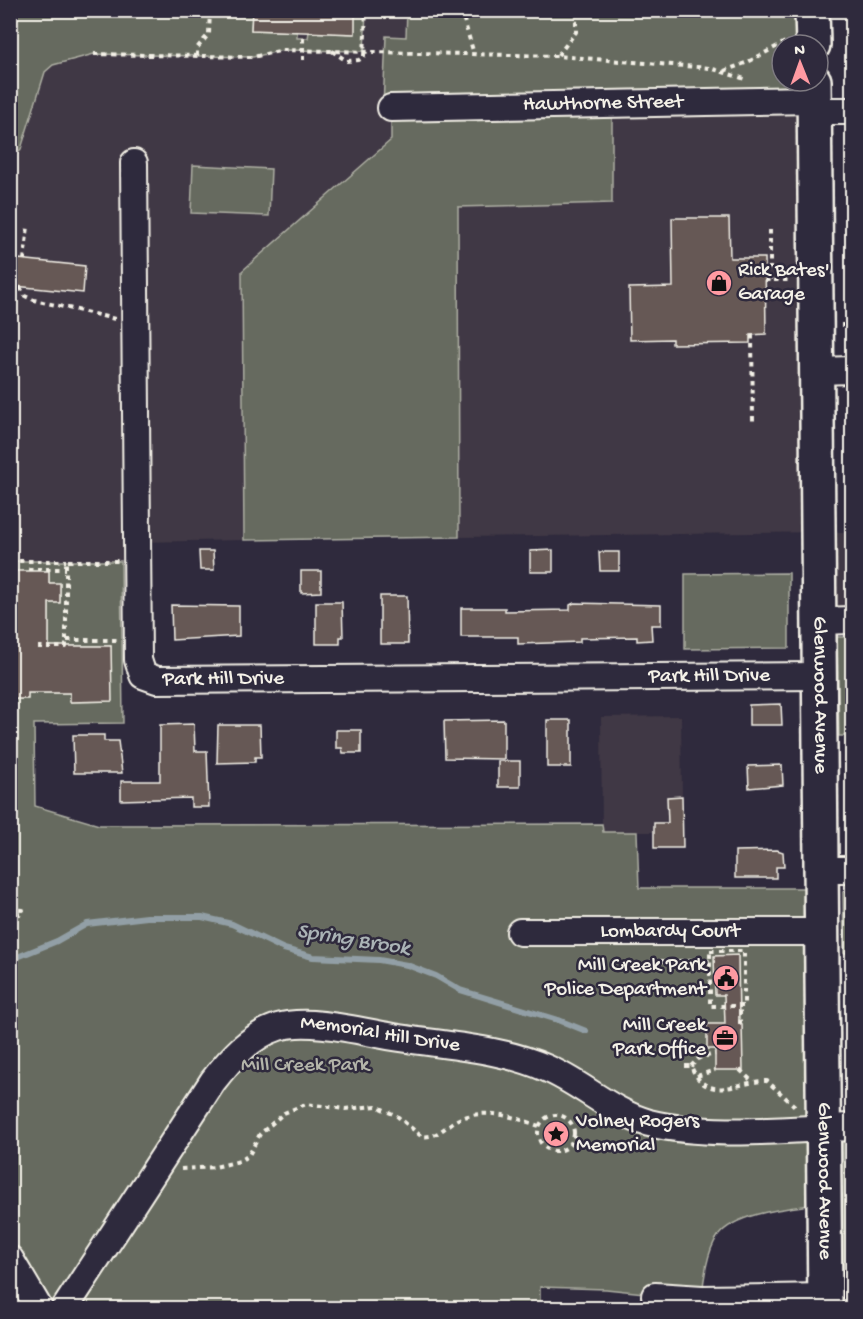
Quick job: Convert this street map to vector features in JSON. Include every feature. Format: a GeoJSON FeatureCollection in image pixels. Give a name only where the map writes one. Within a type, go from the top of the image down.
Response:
{"type":"FeatureCollection","features":[{"type":"Feature","properties":{"kind":"main road"},"geometry":{"type":"LineString","coordinates":[[804,33],[812,10]]}},
{"type":"Feature","properties":{"kind":"main road","name":"Glenwood Avenue"},"geometry":{"type":"LineString","coordinates":[[814,98],[819,676],[837,870],[820,932],[825,1303]]}},
{"type":"Feature","properties":{"kind":"street","name":"Hawthorne Street"},"geometry":{"type":"LineString","coordinates":[[391,108],[814,98],[852,111]]}},
{"type":"Feature","properties":{"kind":"street","name":"Park Hill Drive"},"geometry":{"type":"LineString","coordinates":[[134,163],[138,660],[142,675],[157,680],[819,676]]}},
{"type":"Feature","properties":{"kind":"street"},"geometry":{"type":"LineString","coordinates":[[817,371],[852,370]]}},
{"type":"Feature","properties":{"kind":"street"},"geometry":{"type":"LineString","coordinates":[[819,621],[852,620]]}},
{"type":"Feature","properties":{"kind":"street","name":"Lombardy Court"},"geometry":{"type":"LineString","coordinates":[[520,932],[820,932]]}},
{"type":"Feature","properties":{"kind":"street","name":"Memorial Hill Drive"},"geometry":{"type":"LineString","coordinates":[[66,1308],[213,1081],[233,1056],[252,1040],[278,1027],[326,1026],[511,1056],[566,1077],[618,1111],[676,1128],[824,1121]]}},
{"type":"Feature","properties":{"kind":"street"},"geometry":{"type":"LineString","coordinates":[[10,1259],[39,1308]]}},
{"type":"Feature","properties":{"kind":"street"},"geometry":{"type":"LineString","coordinates":[[655,1296],[825,1303]]}},
{"type":"Feature","properties":{"kind":"path"},"geometry":{"type":"LineString","coordinates":[[197,56],[198,48],[209,34],[210,10]]}},
{"type":"Feature","properties":{"kind":"path"},"geometry":{"type":"LineString","coordinates":[[331,50],[339,57],[354,61],[363,56],[366,10]]}},
{"type":"Feature","properties":{"kind":"path"},"geometry":{"type":"LineString","coordinates":[[461,10],[474,54]]}},
{"type":"Feature","properties":{"kind":"path"},"geometry":{"type":"LineString","coordinates":[[557,56],[576,32],[576,10]]}},
{"type":"Feature","properties":{"kind":"path"},"geometry":{"type":"LineString","coordinates":[[303,38],[303,60]]}},
{"type":"Feature","properties":{"kind":"path"},"geometry":{"type":"LineString","coordinates":[[94,54],[253,57],[283,50],[331,50],[557,56],[639,61],[723,71],[750,81]]}},
{"type":"Feature","properties":{"kind":"path"},"geometry":{"type":"LineString","coordinates":[[723,71],[770,54]]}},
{"type":"Feature","properties":{"kind":"path"},"geometry":{"type":"LineString","coordinates":[[24,260],[28,226]]}},
{"type":"Feature","properties":{"kind":"path"},"geometry":{"type":"LineString","coordinates":[[770,230],[768,280],[791,280]]}},
{"type":"Feature","properties":{"kind":"path"},"geometry":{"type":"LineString","coordinates":[[20,287],[25,296],[34,300],[115,319]]}},
{"type":"Feature","properties":{"kind":"path"},"geometry":{"type":"LineString","coordinates":[[752,335],[753,421]]}},
{"type":"Feature","properties":{"kind":"path"},"geometry":{"type":"LineString","coordinates":[[10,561],[121,561]]}},
{"type":"Feature","properties":{"kind":"path"},"geometry":{"type":"LineString","coordinates":[[38,648],[66,647],[66,561]]}},
{"type":"Feature","properties":{"kind":"path"},"geometry":{"type":"LineString","coordinates":[[30,571],[66,569]]}},
{"type":"Feature","properties":{"kind":"path"},"geometry":{"type":"LineString","coordinates":[[60,594],[66,594]]}},
{"type":"Feature","properties":{"kind":"path"},"geometry":{"type":"LineString","coordinates":[[66,640],[122,640]]}},
{"type":"Feature","properties":{"kind":"path"},"geometry":{"type":"LineString","coordinates":[[10,909],[23,910],[20,914],[10,914]]}},
{"type":"Feature","properties":{"kind":"path"},"geometry":{"type":"LineString","coordinates":[[710,951],[744,951],[744,1006],[740,1006],[710,1006],[712,961],[710,951]]}},
{"type":"Feature","properties":{"kind":"path"},"geometry":{"type":"LineString","coordinates":[[651,961],[712,961]]}},
{"type":"Feature","properties":{"kind":"path"},"geometry":{"type":"LineString","coordinates":[[740,1006],[740,1024]]}},
{"type":"Feature","properties":{"kind":"path"},"geometry":{"type":"LineString","coordinates":[[685,1066],[691,1066],[699,1058],[715,1054]]}},
{"type":"Feature","properties":{"kind":"path"},"geometry":{"type":"LineString","coordinates":[[691,1066],[697,1076],[710,1086],[724,1089],[770,1082],[824,1121]]}},
{"type":"Feature","properties":{"kind":"path"},"geometry":{"type":"LineString","coordinates":[[697,1076],[715,1070]]}},
{"type":"Feature","properties":{"kind":"path"},"geometry":{"type":"LineString","coordinates":[[740,1070],[753,1083]]}},
{"type":"Feature","properties":{"kind":"path"},"geometry":{"type":"LineString","coordinates":[[188,1170],[240,1161],[249,1155],[260,1134],[267,1127],[284,1113],[306,1104],[345,1108],[376,1106],[397,1116],[422,1136],[427,1137],[433,1137],[462,1118],[489,1114],[512,1115],[539,1125]]}},
{"type":"Feature","properties":{"kind":"path"},"geometry":{"type":"LineString","coordinates":[[566,1118],[572,1108]]}},
{"type":"Feature","properties":{"kind":"path"},"geometry":{"type":"LineString","coordinates":[[552,1115],[566,1118],[572,1126],[573,1138],[560,1150],[549,1150],[540,1142],[539,1125],[552,1115]]}},
{"type":"Feature","properties":{"kind":"shaded area"},"geometry":{"type":"Polygon","coordinates":[[[137,11],[450,11],[392,140],[242,271],[244,540],[137,542],[139,670],[122,670],[123,723],[11,725],[11,162],[21,149],[45,72],[53,65],[94,54],[136,55],[137,11]]]}},
{"type":"Feature","properties":{"kind":"shaded area"},"geometry":{"type":"Polygon","coordinates":[[[814,100],[819,532],[852,532],[852,620],[819,621],[818,532],[459,537],[458,206],[612,203],[612,104],[814,100]]]}},
{"type":"Feature","properties":{"kind":"shaded area"},"geometry":{"type":"Polygon","coordinates":[[[681,716],[682,796],[668,797],[668,823],[654,823],[654,832],[602,832],[601,717],[681,716]]]}},
{"type":"Feature","properties":{"kind":"green space"},"geometry":{"type":"Polygon","coordinates":[[[11,11],[252,11],[251,30],[297,32],[297,38],[308,38],[309,32],[354,34],[355,11],[366,11],[364,51],[283,50],[253,57],[94,54],[53,65],[45,72],[21,149],[11,162],[11,11]]]}},
{"type":"Feature","properties":{"kind":"green space"},"geometry":{"type":"Polygon","coordinates":[[[407,11],[812,11],[813,33],[770,33],[770,93],[814,93],[814,100],[612,104],[612,203],[458,207],[459,537],[244,540],[242,271],[391,140],[391,108],[383,108],[386,36],[406,37],[407,11]]]}},
{"type":"Feature","properties":{"kind":"green space"},"geometry":{"type":"Polygon","coordinates":[[[193,165],[271,169],[269,216],[191,213],[193,165]]]}},
{"type":"Feature","properties":{"kind":"green space","name":"Mill Creek Park"},"geometry":{"type":"Polygon","coordinates":[[[11,561],[121,561],[123,723],[34,724],[35,806],[99,825],[602,824],[603,832],[637,832],[639,888],[821,888],[823,1203],[766,1212],[738,1221],[727,1228],[718,1236],[711,1249],[702,1299],[606,1289],[540,1287],[540,1308],[11,1308],[10,699],[27,699],[28,693],[70,693],[71,702],[111,701],[111,646],[71,646],[38,652],[49,643],[49,603],[60,602],[60,584],[49,583],[49,571],[11,572],[11,561]]]}},
{"type":"Feature","properties":{"kind":"green space"},"geometry":{"type":"Polygon","coordinates":[[[789,573],[789,648],[685,649],[685,574],[789,573]]]}},
{"type":"Feature","properties":{"kind":"green space"},"geometry":{"type":"Polygon","coordinates":[[[837,637],[852,637],[852,736],[839,736],[837,637]]]}},
{"type":"Feature","properties":{"kind":"green space"},"geometry":{"type":"Polygon","coordinates":[[[852,891],[852,953],[844,953],[843,892],[852,891]]]}},
{"type":"Feature","properties":{"kind":"green space"},"geometry":{"type":"Polygon","coordinates":[[[843,1142],[852,1142],[852,1308],[844,1308],[843,1142]]]}},
{"type":"Feature","properties":{"kind":"building"},"geometry":{"type":"Polygon","coordinates":[[[252,10],[355,10],[355,34],[251,30],[252,10]]]}},
{"type":"Feature","properties":{"kind":"building","name":"Rick Bates' Garage"},"geometry":{"type":"Polygon","coordinates":[[[672,218],[729,218],[730,258],[765,258],[766,334],[750,335],[750,343],[672,344],[672,339],[630,340],[629,288],[673,287],[672,218]]]}},
{"type":"Feature","properties":{"kind":"building"},"geometry":{"type":"Polygon","coordinates":[[[18,259],[85,266],[83,293],[15,286],[18,259]]]}},
{"type":"Feature","properties":{"kind":"building"},"geometry":{"type":"Polygon","coordinates":[[[553,550],[553,572],[530,572],[530,551],[553,550]]]}},
{"type":"Feature","properties":{"kind":"building"},"geometry":{"type":"Polygon","coordinates":[[[199,551],[213,551],[214,570],[200,570],[199,551]]]}},
{"type":"Feature","properties":{"kind":"building"},"geometry":{"type":"Polygon","coordinates":[[[599,552],[619,552],[619,571],[600,571],[599,552]]]}},
{"type":"Feature","properties":{"kind":"building"},"geometry":{"type":"Polygon","coordinates":[[[11,571],[49,571],[49,583],[60,583],[60,603],[49,603],[49,646],[111,646],[112,701],[70,702],[70,693],[28,693],[28,699],[10,699],[11,571]]]}},
{"type":"Feature","properties":{"kind":"building"},"geometry":{"type":"Polygon","coordinates":[[[301,571],[321,571],[321,592],[301,593],[301,571]]]}},
{"type":"Feature","properties":{"kind":"building"},"geometry":{"type":"Polygon","coordinates":[[[380,596],[407,596],[408,644],[380,644],[380,596]]]}},
{"type":"Feature","properties":{"kind":"building"},"geometry":{"type":"Polygon","coordinates":[[[316,602],[342,602],[343,637],[340,637],[340,644],[316,644],[316,602]]]}},
{"type":"Feature","properties":{"kind":"building"},"geometry":{"type":"Polygon","coordinates":[[[574,603],[661,605],[661,625],[651,625],[652,640],[637,641],[637,637],[580,638],[580,642],[518,644],[518,637],[461,637],[461,608],[505,608],[505,611],[570,610],[570,605],[574,603]]]}},
{"type":"Feature","properties":{"kind":"building"},"geometry":{"type":"Polygon","coordinates":[[[171,605],[239,606],[239,636],[172,640],[171,605]]]}},
{"type":"Feature","properties":{"kind":"building"},"geometry":{"type":"Polygon","coordinates":[[[781,704],[782,725],[749,725],[749,705],[781,704]]]}},
{"type":"Feature","properties":{"kind":"building"},"geometry":{"type":"Polygon","coordinates":[[[504,720],[504,759],[445,758],[444,721],[504,720]]]}},
{"type":"Feature","properties":{"kind":"building"},"geometry":{"type":"Polygon","coordinates":[[[547,720],[571,720],[571,767],[547,767],[547,720]]]}},
{"type":"Feature","properties":{"kind":"building"},"geometry":{"type":"Polygon","coordinates":[[[194,724],[195,751],[207,751],[209,807],[191,807],[191,798],[121,800],[121,781],[160,781],[160,725],[194,724]]]}},
{"type":"Feature","properties":{"kind":"building"},"geometry":{"type":"Polygon","coordinates":[[[218,725],[260,725],[261,757],[255,757],[255,762],[217,763],[218,725]]]}},
{"type":"Feature","properties":{"kind":"building"},"geometry":{"type":"Polygon","coordinates":[[[336,730],[361,730],[361,753],[343,753],[342,748],[336,748],[336,730]]]}},
{"type":"Feature","properties":{"kind":"building"},"geometry":{"type":"Polygon","coordinates":[[[73,735],[104,735],[104,741],[118,741],[122,773],[74,773],[73,735]]]}},
{"type":"Feature","properties":{"kind":"building"},"geometry":{"type":"Polygon","coordinates":[[[498,761],[520,761],[520,787],[498,787],[498,761]]]}},
{"type":"Feature","properties":{"kind":"building"},"geometry":{"type":"Polygon","coordinates":[[[782,765],[783,785],[749,788],[748,766],[782,765]]]}},
{"type":"Feature","properties":{"kind":"building"},"geometry":{"type":"Polygon","coordinates":[[[682,796],[683,848],[654,848],[654,823],[668,823],[667,797],[682,796]]]}},
{"type":"Feature","properties":{"kind":"building"},"geometry":{"type":"Polygon","coordinates":[[[777,850],[783,852],[784,867],[776,867],[776,878],[735,878],[735,851],[777,850]]]}},
{"type":"Feature","properties":{"kind":"building"},"geometry":{"type":"Polygon","coordinates":[[[738,955],[739,1024],[742,1024],[743,1070],[715,1070],[715,1049],[707,1049],[707,1024],[725,1024],[724,995],[715,995],[714,956],[738,955]]]}},
{"type":"Feature","properties":{"kind":"waterway","name":"Spring Brook"},"geometry":{"type":"LineString","coordinates":[[10,960],[57,941],[87,924],[147,917],[202,917],[232,924],[284,949],[313,957],[379,960],[407,965],[436,976],[460,990],[586,1031]]}},
{"type":"Feature","properties":{"kind":"place","name":"Rick Bates' Garage"},"geometry":{"type":"Point","coordinates":[719,283]}},
{"type":"Feature","properties":{"kind":"place","name":"Mill Creek Park Police Department"},"geometry":{"type":"Point","coordinates":[726,978]}},
{"type":"Feature","properties":{"kind":"place","name":"Mill Creek Park Office"},"geometry":{"type":"Point","coordinates":[725,1038]}},
{"type":"Feature","properties":{"kind":"place","name":"Volney Rogers Memorial"},"geometry":{"type":"Point","coordinates":[556,1134]}}]}
